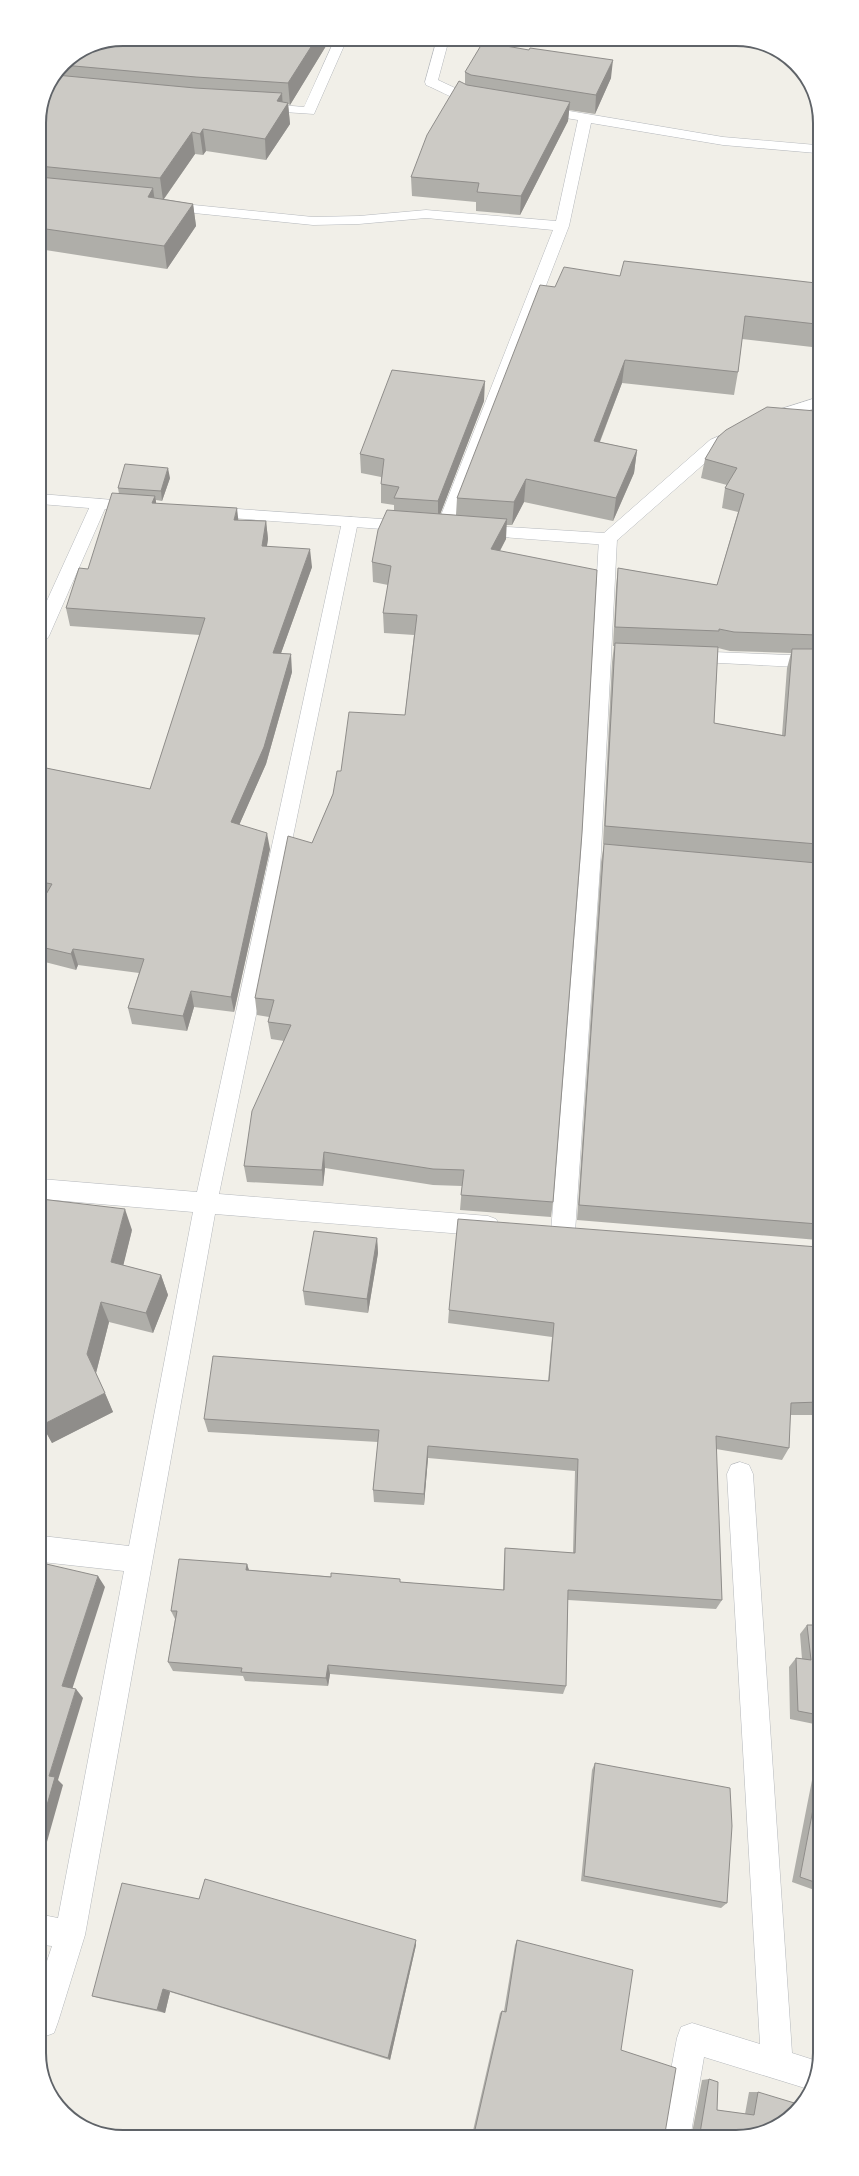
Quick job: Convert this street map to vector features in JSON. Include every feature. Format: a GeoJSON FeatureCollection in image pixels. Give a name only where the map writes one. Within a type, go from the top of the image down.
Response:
{"type":"FeatureCollection","features":[{"type":"Feature","properties":{"kind":"street"},"geometry":{"type":"LineString","coordinates":[[245,107],[309,111],[338,46]]}},
{"type":"Feature","properties":{"kind":"street"},"geometry":{"type":"LineString","coordinates":[[441,46],[431,82],[467,98],[495,103]]}},
{"type":"Feature","properties":{"kind":"street"},"geometry":{"type":"LineString","coordinates":[[525,108],[723,141],[813,149]]}},
{"type":"Feature","properties":{"kind":"street"},"geometry":{"type":"LineString","coordinates":[[444,528],[562,226],[585,118]]}},
{"type":"Feature","properties":{"kind":"street"},"geometry":{"type":"LineString","coordinates":[[148,204],[313,221],[359,220],[426,214],[562,226]]}},
{"type":"Feature","properties":{"kind":"street"},"geometry":{"type":"LineString","coordinates":[[193,511],[608,539],[716,444],[753,424],[813,404]]}},
{"type":"Feature","properties":{"kind":"street"},"geometry":{"type":"LineString","coordinates":[[46,500],[154,508]]}},
{"type":"Feature","properties":{"kind":"street"},"geometry":{"type":"LineString","coordinates":[[46,623],[99,504]]}},
{"type":"Feature","properties":{"kind":"street"},"geometry":{"type":"LineString","coordinates":[[46,2003],[57,1933],[139,1560],[206,1202],[350,522]]}},
{"type":"Feature","properties":{"kind":"street"},"geometry":{"type":"LineString","coordinates":[[563,1232],[599,852],[610,653],[608,539]]}},
{"type":"Feature","properties":{"kind":"street"},"geometry":{"type":"LineString","coordinates":[[674,656],[813,662]]}},
{"type":"Feature","properties":{"kind":"street"},"geometry":{"type":"LineString","coordinates":[[46,1189],[507,1227]]}},
{"type":"Feature","properties":{"kind":"street"},"geometry":{"type":"LineString","coordinates":[[539,1230],[587,1234]]}},
{"type":"Feature","properties":{"kind":"street"},"geometry":{"type":"LineString","coordinates":[[740,1474],[777,2064]]}},
{"type":"Feature","properties":{"kind":"street"},"geometry":{"type":"LineString","coordinates":[[46,1549],[139,1560]]}},
{"type":"Feature","properties":{"kind":"street"},"geometry":{"type":"LineString","coordinates":[[675,2130],[692,2038],[810,2074]]}},
{"type":"Feature","properties":{"kind":"building"},"geometry":{"type":"Polygon","coordinates":[[[118,46],[312,46],[288,83],[196,77],[71,66],[84,56],[93,52],[108,47],[118,46]]]}},
{"type":"Feature","properties":{"kind":"building"},"geometry":{"type":"Polygon","coordinates":[[[481,46],[506,46],[529,50],[530,48],[613,60],[596,95],[471,75],[465,72],[481,46]]]}},
{"type":"Feature","properties":{"kind":"building"},"geometry":{"type":"Polygon","coordinates":[[[62,76],[195,88],[282,93],[277,101],[288,103],[265,139],[203,129],[200,134],[192,132],[160,178],[46,167],[46,118],[52,93],[62,76]]]}},
{"type":"Feature","properties":{"kind":"building"},"geometry":{"type":"Polygon","coordinates":[[[459,81],[467,85],[570,102],[521,196],[477,192],[479,183],[411,177],[427,135],[459,81]]]}},
{"type":"Feature","properties":{"kind":"building"},"geometry":{"type":"Polygon","coordinates":[[[46,178],[153,188],[148,197],[193,204],[164,246],[46,229],[46,178]]]}},
{"type":"Feature","properties":{"kind":"building"},"geometry":{"type":"Polygon","coordinates":[[[624,261],[813,283],[813,324],[745,316],[738,372],[625,360],[594,441],[637,450],[616,498],[526,479],[514,502],[457,498],[540,285],[555,287],[564,267],[620,276],[624,261]]]}},
{"type":"Feature","properties":{"kind":"building"},"geometry":{"type":"Polygon","coordinates":[[[392,370],[485,381],[438,501],[394,498],[399,487],[381,484],[384,459],[360,454],[392,370]]]}},
{"type":"Feature","properties":{"kind":"building"},"geometry":{"type":"Polygon","coordinates":[[[767,407],[813,411],[813,635],[734,632],[719,629],[719,631],[615,627],[618,568],[717,585],[744,494],[725,488],[737,468],[705,459],[718,437],[726,430],[767,407]]]}},
{"type":"Feature","properties":{"kind":"building"},"geometry":{"type":"Polygon","coordinates":[[[125,464],[168,468],[161,491],[118,488],[125,464]]]}},
{"type":"Feature","properties":{"kind":"building"},"geometry":{"type":"Polygon","coordinates":[[[112,493],[155,496],[152,503],[237,508],[234,520],[266,521],[262,546],[310,549],[273,653],[291,654],[264,747],[231,822],[267,833],[231,997],[191,991],[183,1016],[128,1008],[144,959],[73,949],[71,954],[46,948],[46,894],[52,884],[46,883],[46,768],[150,789],[205,618],[66,608],[79,568],[88,569],[112,493]]]}},
{"type":"Feature","properties":{"kind":"building"},"geometry":{"type":"Polygon","coordinates":[[[387,510],[507,519],[491,549],[597,570],[582,833],[553,1202],[461,1195],[464,1170],[433,1169],[324,1152],[322,1170],[244,1166],[252,1111],[291,1025],[268,1022],[274,1000],[255,998],[288,836],[312,843],[333,794],[337,771],[341,771],[349,712],[405,715],[417,615],[383,613],[391,566],[372,562],[378,530],[387,510]]]}},
{"type":"Feature","properties":{"kind":"building"},"geometry":{"type":"Polygon","coordinates":[[[615,643],[718,647],[714,723],[785,736],[792,649],[813,649],[813,844],[605,826],[615,643]]]}},
{"type":"Feature","properties":{"kind":"building"},"geometry":{"type":"Polygon","coordinates":[[[604,844],[813,863],[813,1224],[579,1205],[604,844]]]}},
{"type":"Feature","properties":{"kind":"building"},"geometry":{"type":"Polygon","coordinates":[[[46,1200],[125,1209],[111,1262],[161,1275],[146,1313],[101,1302],[87,1354],[105,1393],[46,1423],[46,1200]]]}},
{"type":"Feature","properties":{"kind":"building"},"geometry":{"type":"Polygon","coordinates":[[[458,1219],[813,1247],[813,1402],[791,1403],[789,1448],[716,1436],[722,1600],[568,1590],[566,1686],[328,1665],[326,1678],[241,1672],[242,1668],[168,1662],[177,1611],[171,1611],[179,1559],[247,1564],[246,1570],[331,1577],[331,1573],[400,1579],[400,1582],[504,1590],[505,1548],[575,1553],[578,1459],[428,1446],[424,1494],[373,1490],[379,1430],[204,1419],[213,1356],[549,1381],[554,1323],[449,1310],[458,1219]]]}},
{"type":"Feature","properties":{"kind":"building"},"geometry":{"type":"Polygon","coordinates":[[[314,1231],[377,1238],[367,1299],[303,1291],[314,1231]]]}},
{"type":"Feature","properties":{"kind":"building"},"geometry":{"type":"Polygon","coordinates":[[[46,1564],[98,1576],[62,1686],[76,1689],[49,1776],[55,1777],[46,1808],[46,1564]]]}},
{"type":"Feature","properties":{"kind":"building"},"geometry":{"type":"Polygon","coordinates":[[[807,1625],[813,1625],[813,1714],[798,1711],[796,1658],[811,1660],[807,1625]]]}},
{"type":"Feature","properties":{"kind":"building"},"geometry":{"type":"Polygon","coordinates":[[[595,1763],[730,1788],[732,1826],[727,1903],[584,1876],[595,1763]]]}},
{"type":"Feature","properties":{"kind":"building"},"geometry":{"type":"Polygon","coordinates":[[[813,1809],[813,1882],[800,1877],[813,1809]]]}},
{"type":"Feature","properties":{"kind":"building"},"geometry":{"type":"Polygon","coordinates":[[[205,1879],[416,1940],[388,2058],[163,1989],[157,2010],[92,1996],[122,1883],[199,1899],[205,1879]]]}},
{"type":"Feature","properties":{"kind":"building"},"geometry":{"type":"Polygon","coordinates":[[[517,1940],[633,1970],[621,2050],[676,2068],[666,2130],[475,2130],[502,2011],[506,2012],[517,1940]]]}},
{"type":"Feature","properties":{"kind":"building"},"geometry":{"type":"Polygon","coordinates":[[[709,2079],[718,2082],[717,2110],[754,2115],[758,2092],[795,2103],[775,2120],[751,2129],[700,2130],[709,2079]]]}}]}
